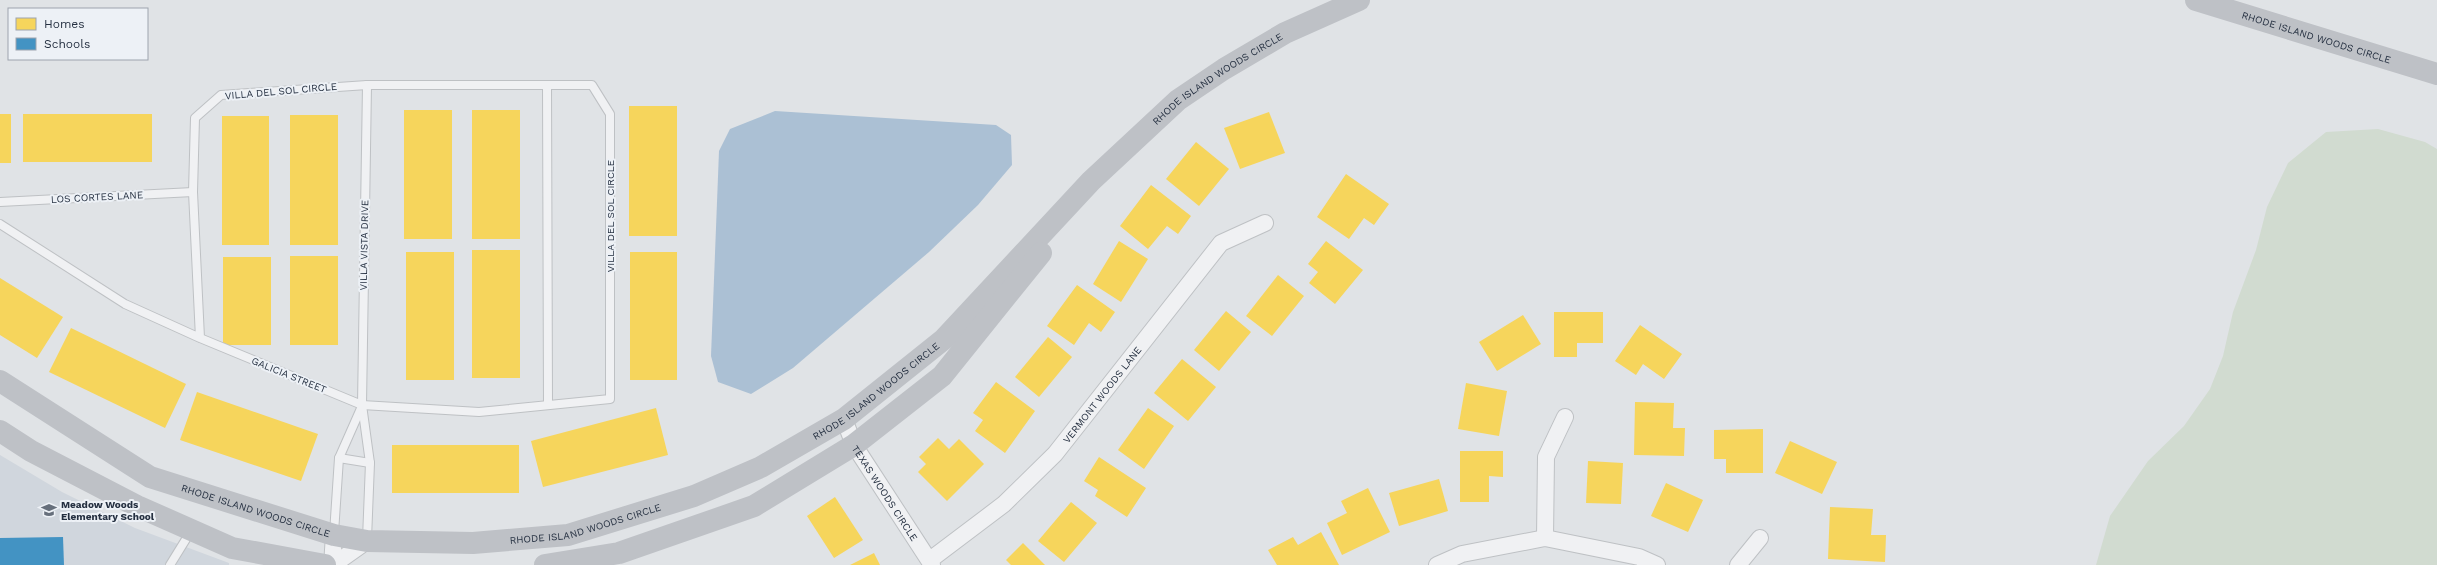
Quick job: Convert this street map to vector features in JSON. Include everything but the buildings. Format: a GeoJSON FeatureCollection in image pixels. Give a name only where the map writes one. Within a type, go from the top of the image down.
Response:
{"type":"FeatureCollection","features":[{"type":"Feature","properties":{"kind":"street","name":"RHODE ISLAND WOODS CIRCLE"},"geometry":{"type":"LineString","coordinates":[[0,381],[150,477],[334,534],[367,541],[473,543],[568,534],[694,496],[762,467],[844,419],[944,339],[1091,181],[1178,100],[1224,69],[1286,33],[1359,0]]}},
{"type":"Feature","properties":{"kind":"street","name":"RHODE ISLAND WOODS CIRCLE"},"geometry":{"type":"LineString","coordinates":[[2196,0],[2437,74]]}},
{"type":"Feature","properties":{"kind":"street","name":"RHODE ISLAND WOODS CIRCLE"},"geometry":{"type":"LineString","coordinates":[[545,565],[619,553],[754,506],[854,446],[942,376],[1034,263],[1091,181]]}},
{"type":"Feature","properties":{"kind":"street","name":"VERMONT WOODS LANE"},"geometry":{"type":"LineString","coordinates":[[931,563],[1004,504],[1055,454],[1221,243],[1265,223]]}},
{"type":"Feature","properties":{"kind":"street"},"geometry":{"type":"LineString","coordinates":[[1545,538],[1546,457],[1564,417]]}},
{"type":"Feature","properties":{"kind":"street","name":"TEXAS WOODS CIRCLE"},"geometry":{"type":"LineString","coordinates":[[844,419],[854,446],[931,563]]}},
{"type":"Feature","properties":{"kind":"street"},"geometry":{"type":"LineString","coordinates":[[0,431],[60,466],[137,506],[232,548],[325,565]]}},
{"type":"Feature","properties":{"kind":"street"},"geometry":{"type":"LineString","coordinates":[[333,565],[334,534]]}},
{"type":"Feature","properties":{"kind":"street"},"geometry":{"type":"LineString","coordinates":[[1437,565],[1462,554],[1545,538],[1639,557],[1657,565]]}},
{"type":"Feature","properties":{"kind":"street"},"geometry":{"type":"LineString","coordinates":[[1738,565],[1760,538]]}},
{"type":"Feature","properties":{"kind":"street"},"geometry":{"type":"LineString","coordinates":[[333,565],[367,541]]}},
{"type":"Feature","properties":{"kind":"lane","name":"VILLA DEL SOL CIRCLE"},"geometry":{"type":"LineString","coordinates":[[200,338],[193,192],[195,118],[221,95],[367,84],[592,84],[610,114],[610,399]]}},
{"type":"Feature","properties":{"kind":"lane","name":"VILLA VISTA DRIVE"},"geometry":{"type":"LineString","coordinates":[[367,84],[362,405],[370,463],[367,541]]}},
{"type":"Feature","properties":{"kind":"lane"},"geometry":{"type":"LineString","coordinates":[[547,84],[548,405]]}},
{"type":"Feature","properties":{"kind":"lane","name":"LOS CORTES LANE"},"geometry":{"type":"LineString","coordinates":[[0,202],[193,192]]}},
{"type":"Feature","properties":{"kind":"lane","name":"GALICIA STREET"},"geometry":{"type":"LineString","coordinates":[[0,224],[125,304],[200,338],[362,405],[479,412],[610,399]]}},
{"type":"Feature","properties":{"kind":"lane","name":"VILLA VISTA DRIVE"},"geometry":{"type":"LineString","coordinates":[[334,534],[339,458],[362,405]]}},
{"type":"Feature","properties":{"kind":"lane"},"geometry":{"type":"LineString","coordinates":[[339,458],[370,463]]}},
{"type":"Feature","properties":{"kind":"lane"},"geometry":{"type":"LineString","coordinates":[[170,565],[192,530]]}},
{"type":"Feature","properties":{"kind":"shaded area"},"geometry":{"type":"Polygon","coordinates":[[[2378,129],[2425,142],[2437,149],[2437,565],[2096,565],[2110,516],[2148,461],[2184,426],[2210,389],[2223,356],[2233,312],[2256,250],[2267,207],[2288,163],[2326,132],[2378,129]]]}},
{"type":"Feature","properties":{"kind":"shaded area","name":"Meadow Woods Elementary School"},"geometry":{"type":"Polygon","coordinates":[[[0,455],[62,492],[135,528],[229,563],[229,565],[0,565],[0,455]]]}},
{"type":"Feature","properties":{"kind":"water"},"geometry":{"type":"Polygon","coordinates":[[[775,111],[996,125],[1011,135],[1012,165],[978,205],[929,252],[793,368],[751,394],[718,382],[711,356],[719,151],[730,129],[775,111]]]}},
{"type":"Feature","properties":{"kind":"place","name":"Meadow Woods Elementary School"},"geometry":{"type":"Point","coordinates":[49,510]}}]}
